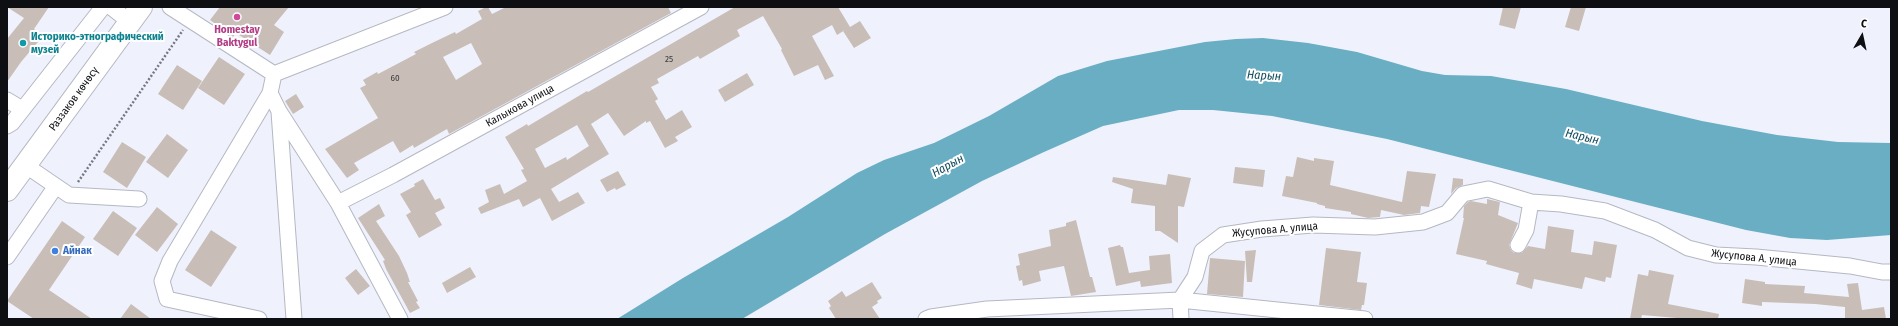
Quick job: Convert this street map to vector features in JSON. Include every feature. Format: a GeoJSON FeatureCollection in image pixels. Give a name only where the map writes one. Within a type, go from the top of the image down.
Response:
{"type":"FeatureCollection","features":[{"type":"Feature","properties":{"kind":"highway","name":"Раззаков көчөсү"},"geometry":{"type":"LineString","coordinates":[[7,190],[135,14]]}},
{"type":"Feature","properties":{"kind":"street"},"geometry":{"type":"LineString","coordinates":[[7,126],[12,123],[103,7]]}},
{"type":"Feature","properties":{"kind":"street"},"geometry":{"type":"LineString","coordinates":[[111,7],[135,14]]}},
{"type":"Feature","properties":{"kind":"street"},"geometry":{"type":"LineString","coordinates":[[170,7],[274,74]]}},
{"type":"Feature","properties":{"kind":"street"},"geometry":{"type":"LineString","coordinates":[[274,74],[445,7]]}},
{"type":"Feature","properties":{"kind":"street","name":"Калыкова улица"},"geometry":{"type":"LineString","coordinates":[[338,203],[393,175],[701,7]]}},
{"type":"Feature","properties":{"kind":"street"},"geometry":{"type":"LineString","coordinates":[[259,319],[167,299],[162,280],[170,261],[270,93],[274,74]]}},
{"type":"Feature","properties":{"kind":"street"},"geometry":{"type":"LineString","coordinates":[[270,93],[279,111],[338,203],[400,319]]}},
{"type":"Feature","properties":{"kind":"street"},"geometry":{"type":"LineString","coordinates":[[7,100],[22,110]]}},
{"type":"Feature","properties":{"kind":"street"},"geometry":{"type":"LineString","coordinates":[[279,111],[294,319]]}},
{"type":"Feature","properties":{"kind":"street"},"geometry":{"type":"LineString","coordinates":[[26,165],[69,195],[139,199]]}},
{"type":"Feature","properties":{"kind":"street"},"geometry":{"type":"LineString","coordinates":[[7,257],[56,186]]}},
{"type":"Feature","properties":{"kind":"street","name":"Жусупова А. улица"},"geometry":{"type":"LineString","coordinates":[[1180,300],[1195,277],[1202,252],[1223,235],[1284,227],[1313,225],[1375,227],[1423,222],[1446,214],[1463,194],[1488,189],[1530,202],[1561,204],[1605,211],[1655,230],[1688,248],[1716,255],[1850,266],[1882,272],[1891,272]]}},
{"type":"Feature","properties":{"kind":"street"},"geometry":{"type":"LineString","coordinates":[[1518,244],[1526,230],[1530,202]]}},
{"type":"Feature","properties":{"kind":"street"},"geometry":{"type":"LineString","coordinates":[[1180,300],[1181,319]]}},
{"type":"Feature","properties":{"kind":"street"},"geometry":{"type":"LineString","coordinates":[[926,319],[987,309],[1180,300],[1365,318]]}},
{"type":"Feature","properties":{"kind":"path"},"geometry":{"type":"LineString","coordinates":[[69,195],[190,20]]}},
{"type":"Feature","properties":{"kind":"water","name":"Нарын"},"geometry":{"type":"Polygon","coordinates":[[[1263,38],[1308,43],[1357,52],[1422,71],[1445,75],[1491,76],[1566,89],[1702,121],[1777,135],[1838,142],[1891,143],[1891,235],[1827,240],[1790,238],[1746,230],[1387,139],[1272,116],[1213,110],[1179,110],[1103,126],[982,181],[885,234],[742,319],[617,319],[683,278],[788,217],[857,173],[884,160],[934,143],[989,116],[1058,76],[1107,61],[1205,42],[1263,38]]]}},
{"type":"Feature","properties":{"kind":"building"},"geometry":{"type":"Polygon","coordinates":[[[7,7],[49,7],[34,29],[43,36],[21,62],[7,82],[7,39],[24,18],[7,7]]]}},
{"type":"Feature","properties":{"kind":"building"},"geometry":{"type":"Polygon","coordinates":[[[220,7],[289,7],[274,25],[284,32],[270,55],[236,33],[233,37],[210,20],[220,7]]]}},
{"type":"Feature","properties":{"kind":"building"},"geometry":{"type":"Polygon","coordinates":[[[486,7],[488,7],[492,14],[506,7],[668,7],[671,13],[449,134],[447,129],[414,148],[413,145],[400,153],[393,141],[354,163],[359,170],[347,178],[325,149],[378,118],[360,88],[366,85],[363,80],[377,72],[378,74],[416,54],[414,52],[455,32],[456,34],[482,19],[478,11],[486,7]],[[471,43],[443,57],[456,80],[482,64],[471,43]]]}},
{"type":"Feature","properties":{"kind":"building"},"geometry":{"type":"Polygon","coordinates":[[[735,7],[838,7],[850,27],[860,21],[871,38],[854,48],[843,31],[837,35],[832,25],[812,36],[834,76],[825,80],[818,65],[794,76],[781,50],[782,49],[763,16],[737,30],[740,36],[700,59],[698,56],[657,79],[659,83],[651,87],[658,99],[655,101],[666,120],[682,110],[692,127],[675,137],[678,141],[665,148],[650,121],[646,123],[646,121],[624,136],[608,113],[591,124],[609,154],[551,189],[559,202],[578,192],[585,203],[552,221],[540,198],[523,207],[519,199],[481,214],[478,208],[489,202],[485,190],[500,184],[504,194],[527,181],[521,170],[524,169],[505,137],[527,124],[528,126],[587,91],[588,92],[735,7]],[[577,125],[535,149],[545,168],[566,157],[567,160],[589,146],[577,125]]]}},
{"type":"Feature","properties":{"kind":"building"},"geometry":{"type":"Polygon","coordinates":[[[1503,7],[1521,7],[1515,29],[1499,25],[1503,7]]]}},
{"type":"Feature","properties":{"kind":"building"},"geometry":{"type":"Polygon","coordinates":[[[1571,7],[1586,7],[1579,31],[1565,27],[1571,7]]]}},
{"type":"Feature","properties":{"kind":"building"},"geometry":{"type":"Polygon","coordinates":[[[219,57],[245,74],[224,105],[198,88],[219,57]]]}},
{"type":"Feature","properties":{"kind":"building"},"geometry":{"type":"Polygon","coordinates":[[[177,65],[202,81],[183,110],[158,94],[177,65]]]}},
{"type":"Feature","properties":{"kind":"building"},"geometry":{"type":"Polygon","coordinates":[[[747,73],[754,85],[725,102],[718,90],[747,73]]]}},
{"type":"Feature","properties":{"kind":"building"},"geometry":{"type":"Polygon","coordinates":[[[296,94],[304,107],[293,114],[285,101],[296,94]]]}},
{"type":"Feature","properties":{"kind":"building"},"geometry":{"type":"Polygon","coordinates":[[[167,134],[188,150],[168,178],[146,162],[167,134]]]}},
{"type":"Feature","properties":{"kind":"building"},"geometry":{"type":"Polygon","coordinates":[[[122,142],[146,157],[127,188],[103,172],[122,142]]]}},
{"type":"Feature","properties":{"kind":"building"},"geometry":{"type":"Polygon","coordinates":[[[1297,157],[1314,161],[1314,158],[1334,161],[1330,185],[1402,202],[1407,171],[1436,174],[1429,207],[1421,206],[1420,213],[1404,215],[1381,210],[1380,217],[1368,218],[1351,214],[1351,212],[1325,208],[1325,206],[1317,203],[1282,196],[1286,176],[1293,177],[1297,157]]]}},
{"type":"Feature","properties":{"kind":"building"},"geometry":{"type":"Polygon","coordinates":[[[1235,167],[1265,170],[1263,187],[1233,183],[1235,167]]]}},
{"type":"Feature","properties":{"kind":"building"},"geometry":{"type":"Polygon","coordinates":[[[618,171],[626,185],[616,190],[615,188],[607,192],[600,180],[618,171]]]}},
{"type":"Feature","properties":{"kind":"building"},"geometry":{"type":"Polygon","coordinates":[[[1168,174],[1191,178],[1184,207],[1178,206],[1178,243],[1160,231],[1155,231],[1155,206],[1131,203],[1133,189],[1112,182],[1113,177],[1166,185],[1168,174]]]}},
{"type":"Feature","properties":{"kind":"building"},"geometry":{"type":"Polygon","coordinates":[[[1453,178],[1463,179],[1463,185],[1456,188],[1451,194],[1453,178]]]}},
{"type":"Feature","properties":{"kind":"building"},"geometry":{"type":"Polygon","coordinates":[[[423,179],[435,200],[440,198],[445,208],[435,213],[442,225],[419,238],[406,215],[411,212],[400,194],[415,186],[414,184],[423,179]]]}},
{"type":"Feature","properties":{"kind":"building"},"geometry":{"type":"Polygon","coordinates":[[[1487,199],[1500,202],[1498,215],[1518,223],[1509,245],[1514,253],[1522,253],[1528,246],[1545,249],[1548,226],[1574,230],[1571,252],[1592,255],[1594,241],[1617,245],[1611,278],[1606,277],[1605,282],[1585,277],[1582,289],[1534,279],[1532,289],[1516,284],[1519,273],[1486,264],[1487,261],[1456,254],[1464,218],[1464,206],[1471,201],[1487,204],[1487,199]]]}},
{"type":"Feature","properties":{"kind":"building"},"geometry":{"type":"Polygon","coordinates":[[[379,204],[385,216],[376,221],[399,256],[410,282],[408,282],[418,301],[416,302],[420,308],[410,313],[386,269],[383,261],[385,260],[358,218],[379,204]]]}},
{"type":"Feature","properties":{"kind":"building"},"geometry":{"type":"Polygon","coordinates":[[[157,207],[178,224],[157,252],[135,235],[157,207]]]}},
{"type":"Feature","properties":{"kind":"building"},"geometry":{"type":"Polygon","coordinates":[[[113,211],[137,228],[118,256],[93,239],[113,211]]]}},
{"type":"Feature","properties":{"kind":"building"},"geometry":{"type":"Polygon","coordinates":[[[1076,220],[1090,277],[1092,277],[1096,292],[1071,296],[1064,266],[1039,271],[1041,281],[1023,286],[1022,280],[1019,281],[1016,266],[1020,265],[1018,254],[1051,246],[1049,230],[1066,226],[1066,223],[1076,220]]]}},
{"type":"Feature","properties":{"kind":"building"},"geometry":{"type":"Polygon","coordinates":[[[62,221],[85,237],[49,290],[92,319],[34,319],[7,301],[62,221]]]}},
{"type":"Feature","properties":{"kind":"building"},"geometry":{"type":"Polygon","coordinates":[[[211,230],[237,247],[211,287],[185,270],[211,230]]]}},
{"type":"Feature","properties":{"kind":"building"},"geometry":{"type":"Polygon","coordinates":[[[1120,245],[1123,247],[1129,273],[1150,270],[1149,256],[1170,254],[1172,283],[1141,287],[1140,281],[1116,286],[1108,248],[1120,245]]]}},
{"type":"Feature","properties":{"kind":"building"},"geometry":{"type":"Polygon","coordinates":[[[1326,248],[1361,252],[1357,282],[1367,283],[1364,305],[1362,305],[1361,310],[1319,305],[1326,248]]]}},
{"type":"Feature","properties":{"kind":"building"},"geometry":{"type":"Polygon","coordinates":[[[1256,250],[1252,282],[1247,282],[1245,251],[1256,250]]]}},
{"type":"Feature","properties":{"kind":"building"},"geometry":{"type":"Polygon","coordinates":[[[1210,258],[1245,261],[1243,297],[1207,294],[1210,258]]]}},
{"type":"Feature","properties":{"kind":"building"},"geometry":{"type":"Polygon","coordinates":[[[470,267],[476,277],[447,293],[442,283],[470,267]]]}},
{"type":"Feature","properties":{"kind":"building"},"geometry":{"type":"Polygon","coordinates":[[[356,269],[370,286],[358,295],[345,278],[356,269]]]}},
{"type":"Feature","properties":{"kind":"building"},"geometry":{"type":"Polygon","coordinates":[[[1649,270],[1674,275],[1668,304],[1719,314],[1718,319],[1677,319],[1642,315],[1641,319],[1630,319],[1638,274],[1648,276],[1649,270]]]}},
{"type":"Feature","properties":{"kind":"building"},"geometry":{"type":"Polygon","coordinates":[[[1745,279],[1765,282],[1765,284],[1805,286],[1804,293],[1849,297],[1847,284],[1858,283],[1862,310],[1884,307],[1886,319],[1845,319],[1845,307],[1762,302],[1762,306],[1742,303],[1745,279]]]}},
{"type":"Feature","properties":{"kind":"building"},"geometry":{"type":"Polygon","coordinates":[[[872,282],[882,298],[872,307],[880,319],[836,319],[829,308],[831,306],[828,301],[842,291],[846,297],[872,282]]]}},
{"type":"Feature","properties":{"kind":"building"},"geometry":{"type":"Polygon","coordinates":[[[131,304],[151,319],[120,319],[131,304]]]}},
{"type":"Feature","properties":{"kind":"place","name":"Homestay Baktygul"},"geometry":{"type":"Point","coordinates":[237,17]}},
{"type":"Feature","properties":{"kind":"place","name":"Историко-этнографический музей"},"geometry":{"type":"Point","coordinates":[23,43]}},
{"type":"Feature","properties":{"kind":"place","name":"Айнак"},"geometry":{"type":"Point","coordinates":[55,251]}}]}
